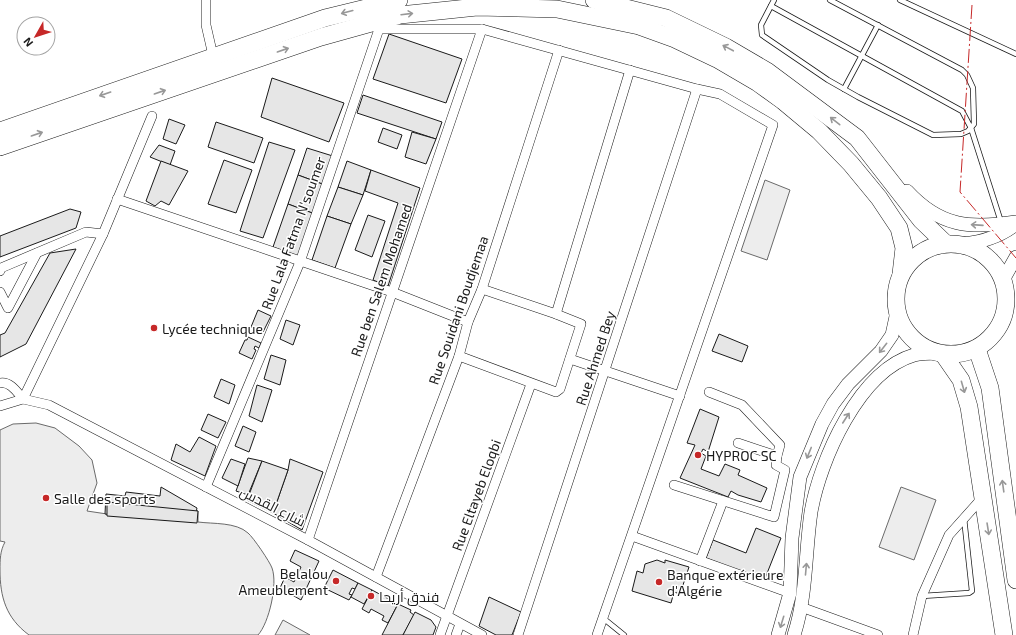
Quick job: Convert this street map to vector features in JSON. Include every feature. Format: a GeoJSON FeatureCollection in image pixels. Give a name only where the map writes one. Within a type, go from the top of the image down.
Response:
{"type":"FeatureCollection","features":[{"type":"Feature","properties":{"kind":"highway"},"geometry":{"type":"LineString","coordinates":[[0,147],[216,64],[325,18],[399,0]]}},
{"type":"Feature","properties":{"kind":"highway"},"geometry":{"type":"LineString","coordinates":[[594,0],[666,18],[726,47],[768,71],[857,138],[921,220],[945,243]]}},
{"type":"Feature","properties":{"kind":"highway"},"geometry":{"type":"LineString","coordinates":[[0,130],[216,64],[400,15],[477,7],[557,9],[639,26],[675,39],[758,83],[819,131],[851,164],[879,198],[899,228],[904,248],[901,274]]}},
{"type":"Feature","properties":{"kind":"highway"},"geometry":{"type":"LineString","coordinates":[[945,243],[963,244],[980,252],[994,264],[1003,280],[1006,296],[1005,312],[999,327],[990,339],[966,353],[940,354],[924,348],[911,338],[902,326],[897,312],[895,299],[896,286],[901,274],[912,259],[927,248],[945,243]]}},
{"type":"Feature","properties":{"kind":"highway"},"geometry":{"type":"LineString","coordinates":[[976,348],[990,388],[1016,580]]}},
{"type":"Feature","properties":{"kind":"highway"},"geometry":{"type":"LineString","coordinates":[[940,354],[961,380],[967,400],[1004,635]]}},
{"type":"Feature","properties":{"kind":"main road"},"geometry":{"type":"LineString","coordinates":[[857,138],[922,207],[938,217],[956,223],[975,226],[1016,223]]}},
{"type":"Feature","properties":{"kind":"main road"},"geometry":{"type":"LineString","coordinates":[[963,244],[985,241],[1009,230],[1016,223]]}},
{"type":"Feature","properties":{"kind":"main road"},"geometry":{"type":"LineString","coordinates":[[1003,280],[1016,257]]}},
{"type":"Feature","properties":{"kind":"main road"},"geometry":{"type":"LineString","coordinates":[[778,635],[790,593],[792,538],[800,477],[822,424],[833,404],[848,384],[881,351],[892,335],[897,312]]}},
{"type":"Feature","properties":{"kind":"main road"},"geometry":{"type":"LineString","coordinates":[[794,635],[801,607],[811,512],[819,475],[840,427],[852,408],[867,389],[882,374],[902,360],[922,353],[940,354]]}},
{"type":"Feature","properties":{"kind":"main road"},"geometry":{"type":"LineString","coordinates":[[792,538],[809,537]]}},
{"type":"Feature","properties":{"kind":"street"},"geometry":{"type":"LineString","coordinates":[[206,0],[206,25],[216,64]]}},
{"type":"Feature","properties":{"kind":"street","name":"Rue Lala Fatma N'soumer"},"geometry":{"type":"LineString","coordinates":[[206,487],[300,262],[379,29],[482,29]]}},
{"type":"Feature","properties":{"kind":"street"},"geometry":{"type":"LineString","coordinates":[[482,29],[697,89],[720,94],[773,125],[597,635]]}},
{"type":"Feature","properties":{"kind":"street","name":"Rue ben Salem Mohamed"},"geometry":{"type":"LineString","coordinates":[[308,540],[482,29]]}},
{"type":"Feature","properties":{"kind":"street","name":"Rue Souidani Boudjemaa"},"geometry":{"type":"LineString","coordinates":[[376,577],[459,356],[468,322],[482,289],[559,50]]}},
{"type":"Feature","properties":{"kind":"street"},"geometry":{"type":"LineString","coordinates":[[556,314],[630,70]]}},
{"type":"Feature","properties":{"kind":"street","name":"Rue Ahmed Bey"},"geometry":{"type":"LineString","coordinates":[[518,635],[697,89]]}},
{"type":"Feature","properties":{"kind":"street"},"geometry":{"type":"LineString","coordinates":[[0,406],[23,399],[103,234],[152,116]]}},
{"type":"Feature","properties":{"kind":"street"},"geometry":{"type":"LineString","coordinates":[[117,199],[392,292],[468,322]]}},
{"type":"Feature","properties":{"kind":"street"},"geometry":{"type":"LineString","coordinates":[[0,271],[1,268],[86,232],[103,234]]}},
{"type":"Feature","properties":{"kind":"street"},"geometry":{"type":"LineString","coordinates":[[0,292],[8,308],[37,253]]}},
{"type":"Feature","properties":{"kind":"street"},"geometry":{"type":"LineString","coordinates":[[459,356],[531,384],[558,391],[570,359],[581,324],[482,289]]}},
{"type":"Feature","properties":{"kind":"street"},"geometry":{"type":"LineString","coordinates":[[570,359],[680,396]]}},
{"type":"Feature","properties":{"kind":"street"},"geometry":{"type":"LineString","coordinates":[[0,383],[3,382],[12,386],[23,399]]}},
{"type":"Feature","properties":{"kind":"street","name":"Rue Eltayeb Eloqbi"},"geometry":{"type":"LineString","coordinates":[[440,635],[448,617],[531,384]]}},
{"type":"Feature","properties":{"kind":"street"},"geometry":{"type":"LineString","coordinates":[[674,485],[774,517],[784,470],[776,465],[780,445],[742,405],[710,392]]}},
{"type":"Feature","properties":{"kind":"street","name":"شارع القدس"},"geometry":{"type":"LineString","coordinates":[[23,399],[48,406],[206,487],[308,540],[482,635]]}},
{"type":"Feature","properties":{"kind":"street"},"geometry":{"type":"LineString","coordinates":[[738,443],[777,456]]}},
{"type":"Feature","properties":{"kind":"street"},"geometry":{"type":"LineString","coordinates":[[913,635],[922,596],[949,536],[982,496]]}},
{"type":"Feature","properties":{"kind":"street"},"geometry":{"type":"LineString","coordinates":[[700,560],[723,501]]}},
{"type":"Feature","properties":{"kind":"street"},"geometry":{"type":"LineString","coordinates":[[632,536],[790,593]]}},
{"type":"Feature","properties":{"kind":"street"},"geometry":{"type":"LineString","coordinates":[[801,607],[878,635]]}},
{"type":"Feature","properties":{"kind":"street"},"geometry":{"type":"LineString","coordinates":[[456,635],[460,624]]}},
{"type":"Feature","properties":{"kind":"lane"},"geometry":{"type":"LineString","coordinates":[[774,0],[761,25],[761,32],[764,37],[844,89],[933,134],[961,134],[971,128],[974,124],[974,95],[967,75],[956,65],[830,0]]}},
{"type":"Feature","properties":{"kind":"lane"},"geometry":{"type":"LineString","coordinates":[[900,0],[1016,54]]}},
{"type":"Feature","properties":{"kind":"lane"},"geometry":{"type":"LineString","coordinates":[[771,6],[959,108],[968,119],[1002,224]]}},
{"type":"Feature","properties":{"kind":"lane"},"geometry":{"type":"LineString","coordinates":[[844,89],[878,25]]}},
{"type":"Feature","properties":{"kind":"lane"},"geometry":{"type":"LineString","coordinates":[[922,596],[969,593],[972,591],[964,518]]}},
{"type":"Feature","properties":{"kind":"lane"},"geometry":{"type":"LineString","coordinates":[[603,618],[624,635]]}},
{"type":"Feature","properties":{"kind":"shaded area"},"geometry":{"type":"Polygon","coordinates":[[[765,180],[790,190],[767,260],[741,251],[765,180]]]}},
{"type":"Feature","properties":{"kind":"shaded area"},"geometry":{"type":"Polygon","coordinates":[[[36,423],[55,428],[79,446],[92,460],[97,483],[87,511],[107,514],[107,502],[198,511],[198,522],[231,525],[243,529],[248,533],[268,561],[274,575],[273,593],[269,613],[266,622],[258,635],[29,635],[21,628],[10,614],[6,606],[0,580],[1,556],[5,542],[0,541],[0,430],[13,424],[36,423]]]}},
{"type":"Feature","properties":{"kind":"shaded area"},"geometry":{"type":"Polygon","coordinates":[[[901,487],[936,500],[914,560],[879,547],[901,487]]]}},
{"type":"Feature","properties":{"kind":"shaded area"},"geometry":{"type":"Polygon","coordinates":[[[283,620],[310,635],[275,635],[283,620]]]}},
{"type":"Feature","properties":{"kind":"building"},"geometry":{"type":"Polygon","coordinates":[[[389,34],[462,59],[446,103],[373,79],[389,34]]]}},
{"type":"Feature","properties":{"kind":"building"},"geometry":{"type":"Polygon","coordinates":[[[272,78],[344,103],[329,142],[261,117],[272,78]]]}},
{"type":"Feature","properties":{"kind":"building"},"geometry":{"type":"Polygon","coordinates":[[[363,95],[442,122],[436,139],[357,113],[363,95]]]}},
{"type":"Feature","properties":{"kind":"building"},"geometry":{"type":"Polygon","coordinates":[[[169,119],[185,125],[176,144],[163,139],[169,119]]]}},
{"type":"Feature","properties":{"kind":"building"},"geometry":{"type":"Polygon","coordinates":[[[216,122],[263,138],[254,163],[208,147],[216,122]]]}},
{"type":"Feature","properties":{"kind":"building"},"geometry":{"type":"Polygon","coordinates":[[[383,128],[402,135],[397,149],[378,142],[383,128]]]}},
{"type":"Feature","properties":{"kind":"building"},"geometry":{"type":"Polygon","coordinates":[[[412,132],[436,139],[426,164],[405,157],[412,132]]]}},
{"type":"Feature","properties":{"kind":"building"},"geometry":{"type":"Polygon","coordinates":[[[269,142],[295,150],[263,238],[240,231],[269,142]]]}},
{"type":"Feature","properties":{"kind":"building"},"geometry":{"type":"Polygon","coordinates":[[[159,145],[175,151],[170,165],[150,157],[159,145]]]}},
{"type":"Feature","properties":{"kind":"building"},"geometry":{"type":"Polygon","coordinates":[[[307,148],[336,157],[325,185],[298,175],[307,148]]]}},
{"type":"Feature","properties":{"kind":"building"},"geometry":{"type":"Polygon","coordinates":[[[224,160],[252,170],[236,213],[208,204],[224,160]]]}},
{"type":"Feature","properties":{"kind":"building"},"geometry":{"type":"Polygon","coordinates":[[[161,161],[188,171],[169,205],[161,201],[155,206],[146,201],[161,161]]]}},
{"type":"Feature","properties":{"kind":"building"},"geometry":{"type":"Polygon","coordinates":[[[347,161],[371,170],[363,195],[338,187],[347,161]]]}},
{"type":"Feature","properties":{"kind":"building"},"geometry":{"type":"Polygon","coordinates":[[[371,170],[420,188],[388,286],[373,280],[398,203],[365,191],[371,170]]]}},
{"type":"Feature","properties":{"kind":"building"},"geometry":{"type":"Polygon","coordinates":[[[298,175],[325,185],[315,214],[288,204],[298,175]]]}},
{"type":"Feature","properties":{"kind":"building"},"geometry":{"type":"Polygon","coordinates":[[[338,187],[363,195],[351,224],[327,216],[338,187]]]}},
{"type":"Feature","properties":{"kind":"building"},"geometry":{"type":"Polygon","coordinates":[[[288,204],[315,214],[299,257],[273,247],[288,204]]]}},
{"type":"Feature","properties":{"kind":"building"},"geometry":{"type":"Polygon","coordinates":[[[70,209],[81,212],[76,228],[0,257],[0,236],[70,209]]]}},
{"type":"Feature","properties":{"kind":"building"},"geometry":{"type":"Polygon","coordinates":[[[368,215],[385,221],[372,257],[355,250],[368,215]]]}},
{"type":"Feature","properties":{"kind":"building"},"geometry":{"type":"Polygon","coordinates":[[[327,216],[351,224],[335,268],[312,260],[327,216]]]}},
{"type":"Feature","properties":{"kind":"building"},"geometry":{"type":"Polygon","coordinates":[[[76,249],[26,344],[0,357],[0,335],[5,333],[50,253],[76,249]]]}},
{"type":"Feature","properties":{"kind":"building"},"geometry":{"type":"Polygon","coordinates":[[[258,310],[271,316],[263,332],[251,327],[258,310]]]}},
{"type":"Feature","properties":{"kind":"building"},"geometry":{"type":"Polygon","coordinates":[[[286,320],[300,325],[293,345],[280,339],[286,320]]]}},
{"type":"Feature","properties":{"kind":"building"},"geometry":{"type":"Polygon","coordinates":[[[719,334],[748,346],[742,362],[712,351],[719,334]]]}},
{"type":"Feature","properties":{"kind":"building"},"geometry":{"type":"Polygon","coordinates":[[[248,337],[261,343],[259,348],[255,346],[254,349],[256,350],[252,359],[239,353],[248,337]]]}},
{"type":"Feature","properties":{"kind":"building"},"geometry":{"type":"Polygon","coordinates":[[[271,355],[286,360],[280,385],[264,379],[271,355]]]}},
{"type":"Feature","properties":{"kind":"building"},"geometry":{"type":"Polygon","coordinates":[[[221,379],[235,385],[229,404],[214,397],[221,379]]]}},
{"type":"Feature","properties":{"kind":"building"},"geometry":{"type":"Polygon","coordinates":[[[257,385],[272,390],[262,422],[249,416],[257,385]]]}},
{"type":"Feature","properties":{"kind":"building","name":"HYPROC SC"},"geometry":{"type":"Polygon","coordinates":[[[700,409],[719,417],[708,452],[703,449],[701,453],[706,456],[701,469],[719,476],[725,464],[740,470],[738,475],[767,488],[761,502],[738,495],[731,491],[728,497],[680,478],[695,445],[687,443],[700,409]]]}},
{"type":"Feature","properties":{"kind":"building"},"geometry":{"type":"Polygon","coordinates":[[[208,414],[226,422],[218,438],[201,430],[208,414]]]}},
{"type":"Feature","properties":{"kind":"building"},"geometry":{"type":"Polygon","coordinates":[[[243,426],[256,432],[249,452],[235,446],[243,426]]]}},
{"type":"Feature","properties":{"kind":"building"},"geometry":{"type":"Polygon","coordinates":[[[199,437],[216,446],[205,476],[171,460],[176,444],[190,452],[199,437]]]}},
{"type":"Feature","properties":{"kind":"building"},"geometry":{"type":"Polygon","coordinates":[[[248,458],[262,461],[248,495],[236,491],[248,458]]]}},
{"type":"Feature","properties":{"kind":"building"},"geometry":{"type":"Polygon","coordinates":[[[231,459],[245,464],[238,486],[222,478],[231,459]]]}},
{"type":"Feature","properties":{"kind":"building"},"geometry":{"type":"Polygon","coordinates":[[[290,459],[323,472],[302,530],[273,513],[288,470],[290,459]]]}},
{"type":"Feature","properties":{"kind":"building"},"geometry":{"type":"Polygon","coordinates":[[[262,461],[288,470],[273,513],[247,500],[262,461]]]}},
{"type":"Feature","properties":{"kind":"building"},"geometry":{"type":"Polygon","coordinates":[[[161,487],[197,508],[194,521],[105,514],[106,494],[125,496],[126,492],[160,496],[161,487]]]}},
{"type":"Feature","properties":{"kind":"building"},"geometry":{"type":"Polygon","coordinates":[[[107,502],[198,511],[197,523],[107,516],[107,502]]]}},
{"type":"Feature","properties":{"kind":"building"},"geometry":{"type":"Polygon","coordinates":[[[756,528],[781,538],[764,581],[706,558],[713,540],[746,553],[756,528]]]}},
{"type":"Feature","properties":{"kind":"building"},"geometry":{"type":"Polygon","coordinates":[[[295,550],[319,561],[301,600],[280,588],[285,577],[294,582],[301,567],[290,561],[295,550]]]}},
{"type":"Feature","properties":{"kind":"building","name":"Banque extérieure d'Algérie"},"geometry":{"type":"Polygon","coordinates":[[[657,560],[665,563],[665,560],[689,567],[680,594],[674,592],[671,603],[632,591],[637,571],[643,573],[645,564],[657,560]]]}},
{"type":"Feature","properties":{"kind":"building"},"geometry":{"type":"Polygon","coordinates":[[[333,570],[358,583],[355,589],[352,588],[349,594],[352,595],[349,600],[324,588],[333,570]]]}},
{"type":"Feature","properties":{"kind":"building"},"geometry":{"type":"Polygon","coordinates":[[[358,583],[372,590],[364,604],[351,597],[358,583]]]}},
{"type":"Feature","properties":{"kind":"building"},"geometry":{"type":"Polygon","coordinates":[[[372,590],[398,604],[388,623],[382,620],[384,616],[371,609],[369,613],[362,609],[372,590]]]}},
{"type":"Feature","properties":{"kind":"building"},"geometry":{"type":"Polygon","coordinates":[[[489,597],[521,612],[512,635],[496,635],[479,626],[489,597]]]}},
{"type":"Feature","properties":{"kind":"building"},"geometry":{"type":"Polygon","coordinates":[[[398,604],[411,610],[410,612],[414,615],[403,635],[382,635],[398,604]]]}},
{"type":"Feature","properties":{"kind":"building"},"geometry":{"type":"Polygon","coordinates":[[[415,612],[431,620],[436,627],[433,635],[403,635],[415,612]]]}},
{"type":"Feature","properties":{"kind":"power"},"geometry":{"type":"LineString","coordinates":[[972,5],[960,192],[1016,258]]}},
{"type":"Feature","properties":{"kind":"place","name":"Lycée technique"},"geometry":{"type":"Point","coordinates":[154,328]}},
{"type":"Feature","properties":{"kind":"place","name":"HYPROC SC"},"geometry":{"type":"Point","coordinates":[698,455]}},
{"type":"Feature","properties":{"kind":"place","name":"Salle des sports"},"geometry":{"type":"Point","coordinates":[46,498]}},
{"type":"Feature","properties":{"kind":"place","name":"Belalou Ameublement"},"geometry":{"type":"Point","coordinates":[336,581]}},
{"type":"Feature","properties":{"kind":"place","name":"Banque extérieure d'Algérie"},"geometry":{"type":"Point","coordinates":[659,582]}},
{"type":"Feature","properties":{"kind":"place","name":"فندق أريحا"},"geometry":{"type":"Point","coordinates":[371,596]}}]}
